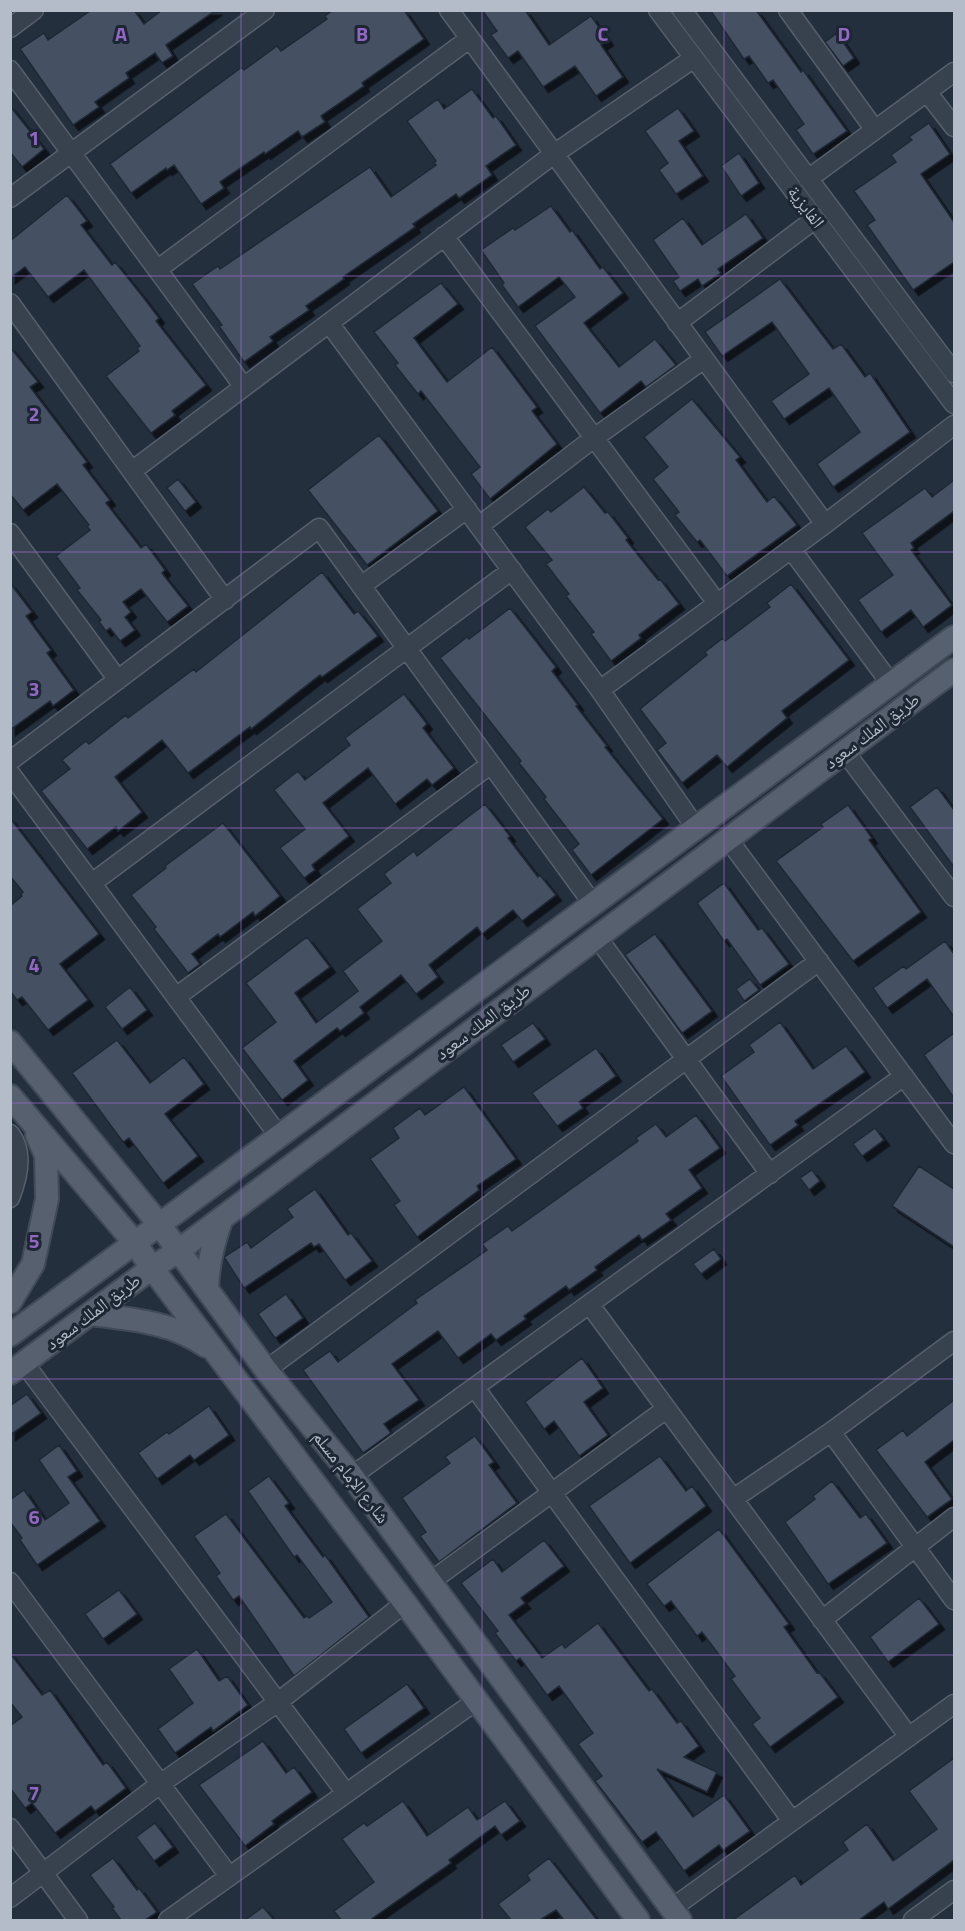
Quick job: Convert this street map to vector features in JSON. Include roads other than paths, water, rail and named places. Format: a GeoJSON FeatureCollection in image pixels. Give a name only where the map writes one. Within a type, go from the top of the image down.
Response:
{"type":"FeatureCollection","features":[{"type":"Feature","properties":{"kind":"main road","name":"طريق الملك سعود"},"geometry":{"type":"LineString","coordinates":[[10,1335],[954,637]]}},
{"type":"Feature","properties":{"kind":"main road","name":"طريق الملك سعود"},"geometry":{"type":"LineString","coordinates":[[17,1368],[178,1251],[954,670]]}},
{"type":"Feature","properties":{"kind":"main road","name":"شارع الإمام مسلم"},"geometry":{"type":"LineString","coordinates":[[10,1042],[159,1224],[266,1370],[352,1476],[675,1914]]}},
{"type":"Feature","properties":{"kind":"main road","name":"شارع الإمام مسلم"},"geometry":{"type":"LineString","coordinates":[[10,1096],[135,1243],[405,1603],[638,1920]]}},
{"type":"Feature","properties":{"kind":"main road"},"geometry":{"type":"LineString","coordinates":[[10,1302],[33,1264],[47,1200],[46,1155],[30,1120]]}},
{"type":"Feature","properties":{"kind":"main road"},"geometry":{"type":"LineString","coordinates":[[207,1288],[208,1262],[222,1218]]}},
{"type":"Feature","properties":{"kind":"main road"},"geometry":{"type":"LineString","coordinates":[[91,1314],[148,1321],[190,1334],[216,1353]]}},
{"type":"Feature","properties":{"kind":"street"},"geometry":{"type":"LineString","coordinates":[[10,28],[34,10]]}},
{"type":"Feature","properties":{"kind":"street"},"geometry":{"type":"LineString","coordinates":[[10,198],[265,10]]}},
{"type":"Feature","properties":{"kind":"street"},"geometry":{"type":"LineString","coordinates":[[448,10],[825,524]]}},
{"type":"Feature","properties":{"kind":"street","name":"الفايزية"},"geometry":{"type":"LineString","coordinates":[[658,10],[954,404]]}},
{"type":"Feature","properties":{"kind":"street","name":"الفايزية"},"geometry":{"type":"LineString","coordinates":[[682,10],[954,374]]}},
{"type":"Feature","properties":{"kind":"street"},"geometry":{"type":"LineString","coordinates":[[788,10],[875,130]]}},
{"type":"Feature","properties":{"kind":"street"},"geometry":{"type":"LineString","coordinates":[[158,269],[469,39]]}},
{"type":"Feature","properties":{"kind":"street"},"geometry":{"type":"LineString","coordinates":[[132,471],[554,154],[694,58]]}},
{"type":"Feature","properties":{"kind":"street"},"geometry":{"type":"LineString","coordinates":[[10,70],[244,387]]}},
{"type":"Feature","properties":{"kind":"street"},"geometry":{"type":"LineString","coordinates":[[808,179],[954,72]]}},
{"type":"Feature","properties":{"kind":"street"},"geometry":{"type":"LineString","coordinates":[[927,92],[954,127]]}},
{"type":"Feature","properties":{"kind":"street"},"geometry":{"type":"LineString","coordinates":[[677,323],[815,219]]}},
{"type":"Feature","properties":{"kind":"street"},"geometry":{"type":"LineString","coordinates":[[444,236],[717,603]]}},
{"type":"Feature","properties":{"kind":"street"},"geometry":{"type":"LineString","coordinates":[[13,310],[225,600]]}},
{"type":"Feature","properties":{"kind":"street"},"geometry":{"type":"LineString","coordinates":[[329,322],[600,690],[696,828]]}},
{"type":"Feature","properties":{"kind":"street"},"geometry":{"type":"LineString","coordinates":[[479,526],[594,438],[704,359]]}},
{"type":"Feature","properties":{"kind":"street"},"geometry":{"type":"LineString","coordinates":[[600,690],[825,524],[954,425]]}},
{"type":"Feature","properties":{"kind":"street"},"geometry":{"type":"LineString","coordinates":[[361,586],[467,509]]}},
{"type":"Feature","properties":{"kind":"street"},"geometry":{"type":"LineString","coordinates":[[10,762],[319,528],[593,904]]}},
{"type":"Feature","properties":{"kind":"street"},"geometry":{"type":"LineString","coordinates":[[10,533],[118,680]]}},
{"type":"Feature","properties":{"kind":"street"},"geometry":{"type":"LineString","coordinates":[[791,549],[891,684]]}},
{"type":"Feature","properties":{"kind":"street"},"geometry":{"type":"LineString","coordinates":[[92,882],[512,570]]}},
{"type":"Feature","properties":{"kind":"street"},"geometry":{"type":"LineString","coordinates":[[845,752],[954,897]]}},
{"type":"Feature","properties":{"kind":"street"},"geometry":{"type":"LineString","coordinates":[[177,997],[491,764]]}},
{"type":"Feature","properties":{"kind":"street"},"geometry":{"type":"LineString","coordinates":[[10,773],[279,1136]]}},
{"type":"Feature","properties":{"kind":"street"},"geometry":{"type":"LineString","coordinates":[[728,839],[954,1144]]}},
{"type":"Feature","properties":{"kind":"street"},"geometry":{"type":"LineString","coordinates":[[597,937],[770,1174]]}},
{"type":"Feature","properties":{"kind":"street"},"geometry":{"type":"LineString","coordinates":[[266,1370],[819,961]]}},
{"type":"Feature","properties":{"kind":"street"},"geometry":{"type":"LineString","coordinates":[[352,1476],[904,1076]]}},
{"type":"Feature","properties":{"kind":"street"},"geometry":{"type":"LineString","coordinates":[[10,1134],[18,1143],[17,1181],[10,1198]]}},
{"type":"Feature","properties":{"kind":"street"},"geometry":{"type":"LineString","coordinates":[[590,1305],[909,1737]]}},
{"type":"Feature","properties":{"kind":"street"},"geometry":{"type":"LineString","coordinates":[[733,1499],[831,1432],[954,1341]]}},
{"type":"Feature","properties":{"kind":"street"},"geometry":{"type":"LineString","coordinates":[[17,1368],[346,1792]]}},
{"type":"Feature","properties":{"kind":"street"},"geometry":{"type":"LineString","coordinates":[[475,1388],[792,1821]]}},
{"type":"Feature","properties":{"kind":"street"},"geometry":{"type":"LineString","coordinates":[[430,1582],[666,1409]]}},
{"type":"Feature","properties":{"kind":"street"},"geometry":{"type":"LineString","coordinates":[[831,1432],[954,1600]]}},
{"type":"Feature","properties":{"kind":"street"},"geometry":{"type":"LineString","coordinates":[[822,1620],[954,1517]]}},
{"type":"Feature","properties":{"kind":"street"},"geometry":{"type":"LineString","coordinates":[[10,1582],[229,1876]]}},
{"type":"Feature","properties":{"kind":"street"},"geometry":{"type":"LineString","coordinates":[[10,1898],[160,1784],[278,1702],[405,1603]]}},
{"type":"Feature","properties":{"kind":"street"},"geometry":{"type":"LineString","coordinates":[[168,1920],[476,1701]]}},
{"type":"Feature","properties":{"kind":"street"},"geometry":{"type":"LineString","coordinates":[[675,1914],[792,1821],[954,1704]]}},
{"type":"Feature","properties":{"kind":"street"},"geometry":{"type":"LineString","coordinates":[[10,1828],[78,1920]]}},
{"type":"Feature","properties":{"kind":"street"},"geometry":{"type":"LineString","coordinates":[[914,1920],[954,1890]]}}]}
